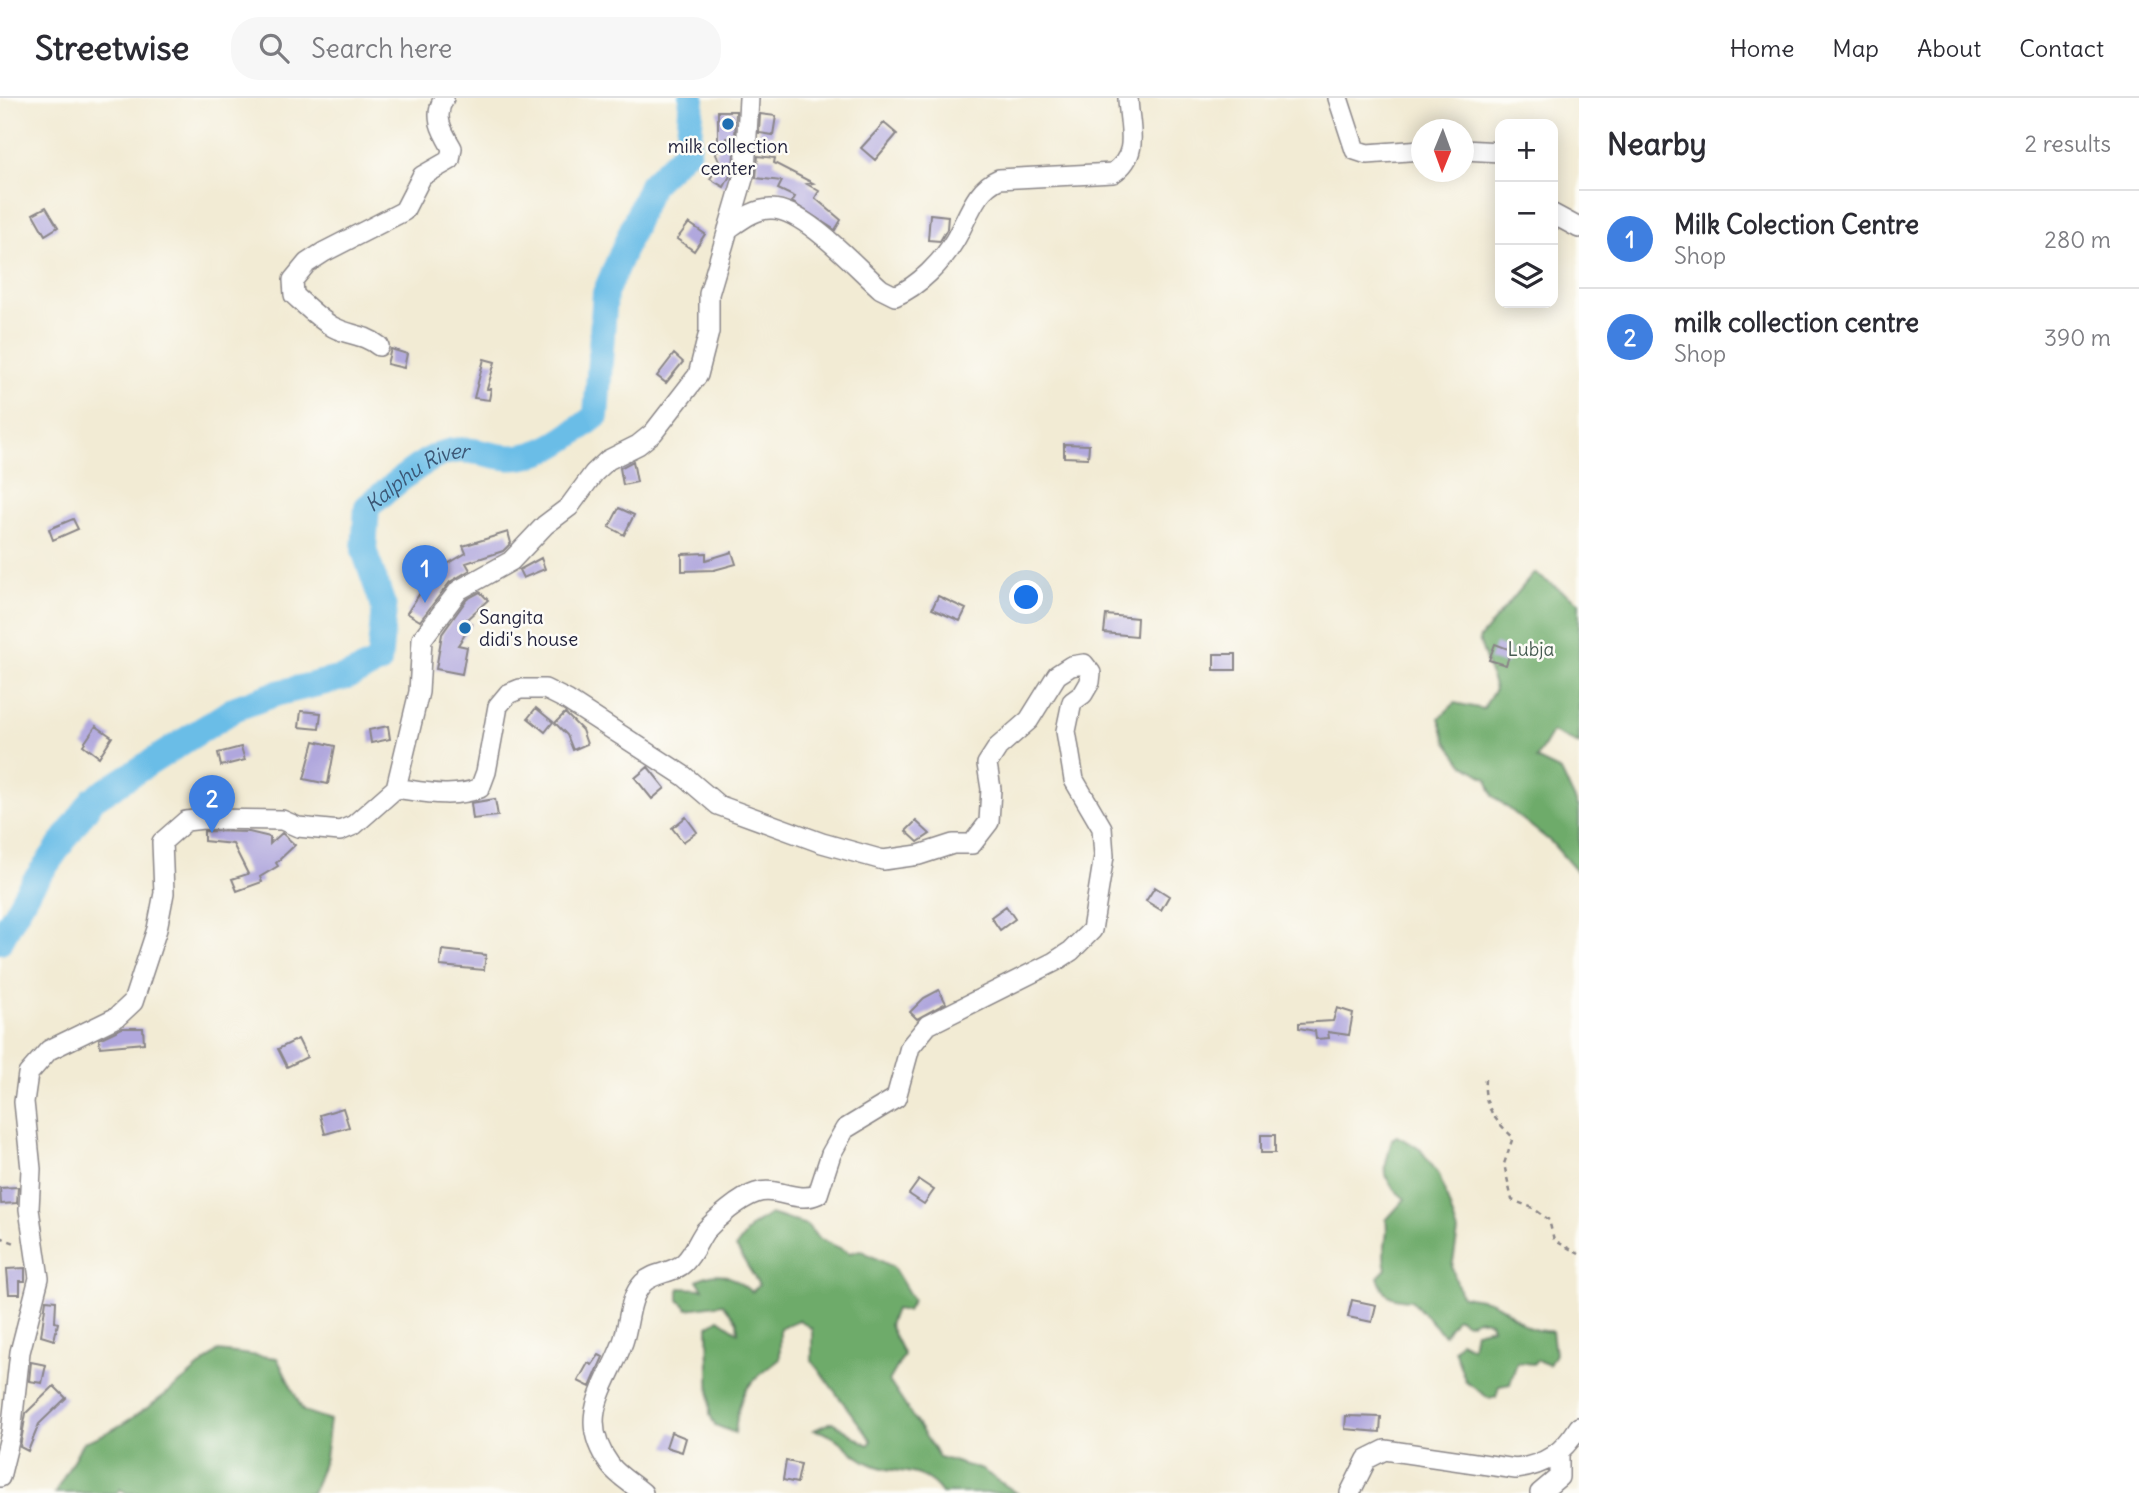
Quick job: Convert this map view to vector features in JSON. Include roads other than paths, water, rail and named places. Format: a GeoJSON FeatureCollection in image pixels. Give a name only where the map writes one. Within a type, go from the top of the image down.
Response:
{"type":"FeatureCollection","features":[{"type":"Feature","properties":{"kind":"street"},"geometry":{"type":"LineString","coordinates":[[379,346],[366,336],[334,328],[294,295],[293,280],[307,263],[324,252],[384,224],[404,211],[422,176],[450,160],[452,148],[439,126],[439,111],[444,98]]}},
{"type":"Feature","properties":{"kind":"street"},"geometry":{"type":"LineString","coordinates":[[0,1477],[11,1433],[20,1352],[39,1278],[29,1209],[31,1169],[24,1102],[28,1074],[48,1050],[117,1017],[134,1002],[164,893],[162,842],[173,831],[186,821],[203,819],[282,820],[298,827],[340,831],[354,825],[396,788],[419,692],[422,639],[459,590],[511,561],[545,526],[569,507],[594,473],[608,460],[638,445],[653,433],[698,375],[709,332],[709,294],[745,172],[749,98]]}},
{"type":"Feature","properties":{"kind":"street"},"geometry":{"type":"LineString","coordinates":[[728,229],[750,214],[773,208],[794,216],[881,289],[895,296],[911,290],[954,243],[987,184],[999,179],[1104,174],[1126,164],[1132,152],[1128,98]]}},
{"type":"Feature","properties":{"kind":"street"},"geometry":{"type":"LineString","coordinates":[[1338,98],[1355,150],[1367,154],[1411,151]]}},
{"type":"Feature","properties":{"kind":"street"},"geometry":{"type":"LineString","coordinates":[[1474,151],[1495,152]]}},
{"type":"Feature","properties":{"kind":"street"},"geometry":{"type":"LineString","coordinates":[[1558,217],[1579,228]]}},
{"type":"Feature","properties":{"kind":"street"},"geometry":{"type":"LineString","coordinates":[[396,788],[444,794],[466,794],[480,788],[486,772],[498,706],[508,694],[520,688],[545,689],[567,700],[684,776],[718,805],[863,856],[897,859],[953,844],[972,844],[989,822],[992,807],[987,764],[998,747],[1029,720],[1057,675],[1071,666],[1084,664],[1091,673],[1090,682],[1083,694],[1072,702],[1066,731],[1077,788],[1104,837],[1092,930],[1071,951],[1054,962],[939,1017],[918,1033],[910,1046],[896,1098],[845,1129],[831,1154],[818,1194],[808,1199],[768,1192],[755,1193],[715,1221],[682,1265],[654,1274],[644,1281],[634,1295],[623,1342],[603,1381],[594,1422],[595,1437],[611,1467],[643,1493]]}},
{"type":"Feature","properties":{"kind":"street"},"geometry":{"type":"LineString","coordinates":[[1350,1493],[1356,1476],[1367,1459],[1385,1450],[1516,1469],[1532,1467],[1559,1454],[1579,1427]]}},
{"type":"Feature","properties":{"kind":"street"},"geometry":{"type":"LineString","coordinates":[[1540,1493],[1559,1477],[1559,1454]]}},
{"type":"Feature","properties":{"kind":"waterway","name":"Kalphu River"},"geometry":{"type":"LineString","coordinates":[[0,941],[27,892],[93,799],[236,708],[278,693],[347,677],[379,662],[384,608],[364,550],[367,507],[408,474],[441,454],[466,450],[505,457],[530,455],[554,446],[596,416],[605,293],[651,185],[688,149],[692,98]]}},
{"type":"Feature","properties":{"kind":"place","name":"milk collection center"},"geometry":{"type":"Point","coordinates":[728,124]}},
{"type":"Feature","properties":{"kind":"place","name":"Milk Colection Centre"},"geometry":{"type":"Point","coordinates":[425,603]}},
{"type":"Feature","properties":{"kind":"place","name":"Sangita didi's house"},"geometry":{"type":"Point","coordinates":[465,628]}},
{"type":"Feature","properties":{"kind":"place","name":"milk collection centre"},"geometry":{"type":"Point","coordinates":[212,833]}},
{"type":"Feature","properties":{"kind":"park label","name":"Lubja"},"geometry":{"type":"Point","coordinates":[1531,649]}}]}
